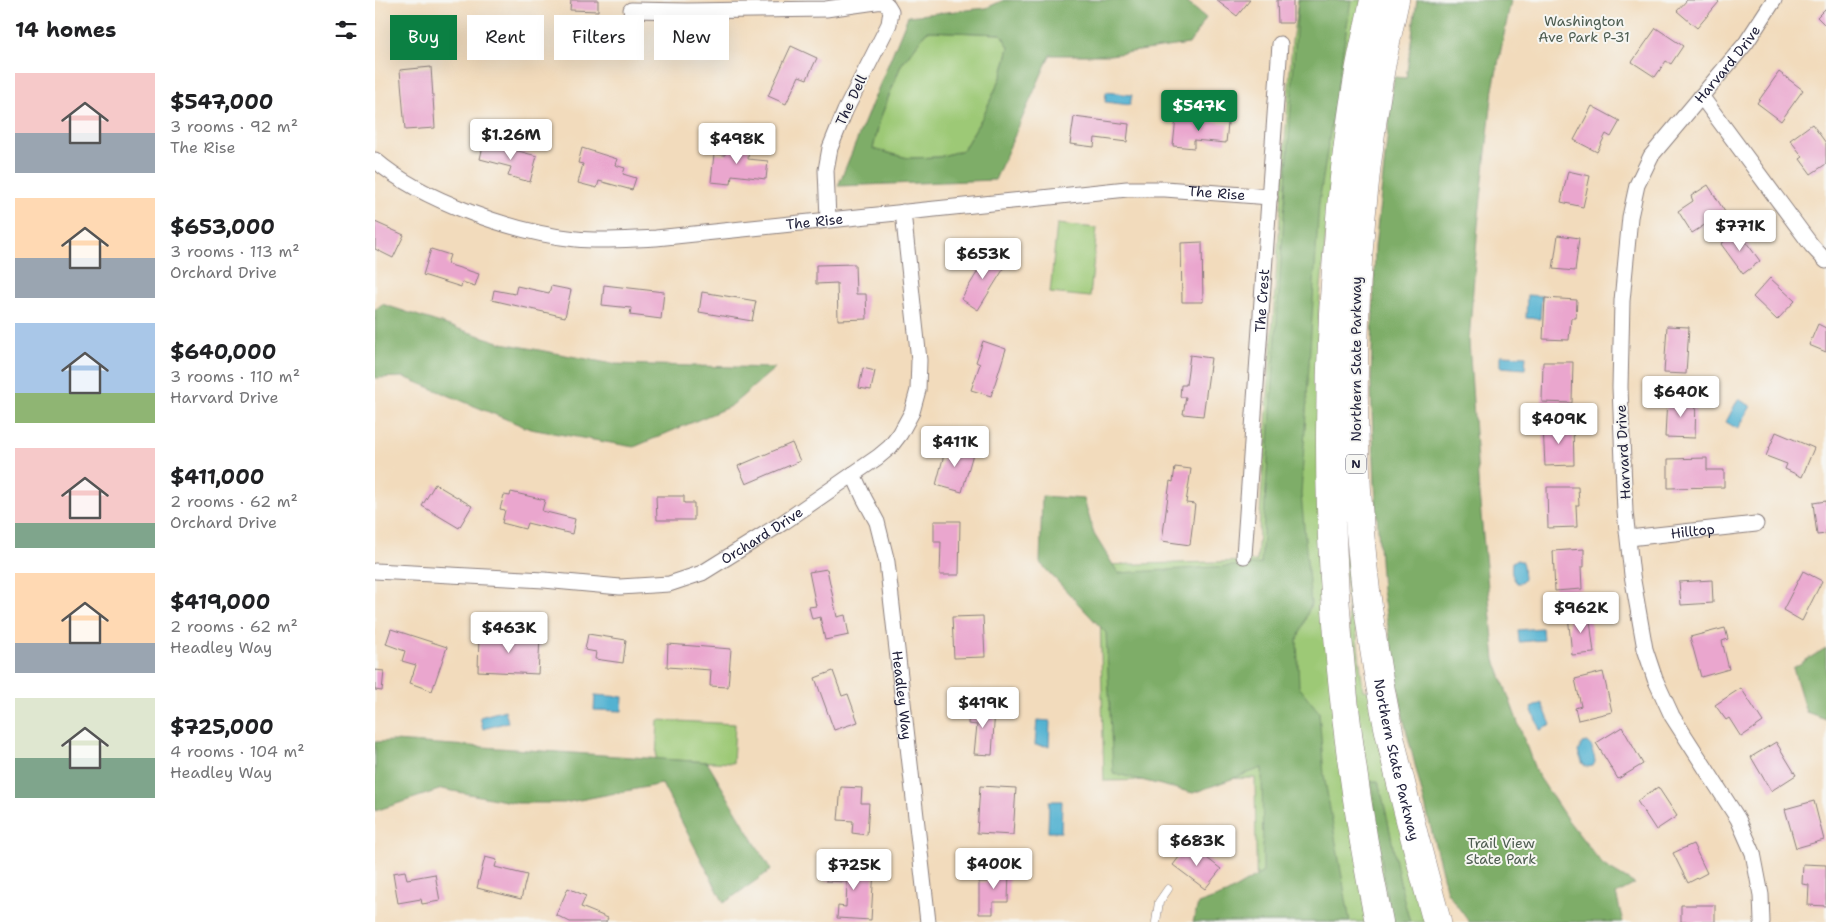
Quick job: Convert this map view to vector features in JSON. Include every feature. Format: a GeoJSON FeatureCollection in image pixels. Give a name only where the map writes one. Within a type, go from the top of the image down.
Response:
{"type":"FeatureCollection","features":[{"type":"Feature","properties":{"kind":"highway","name":"Northern State Parkway"},"geometry":{"type":"LineString","coordinates":[[1374,0],[1358,76],[1346,157],[1338,234],[1331,356],[1330,427],[1332,544],[1336,613],[1352,761],[1369,876],[1379,922]]}},
{"type":"Feature","properties":{"kind":"highway","name":"Northern State Parkway"},"geometry":{"type":"LineString","coordinates":[[1395,0],[1380,71],[1365,174],[1357,256],[1354,382],[1356,464],[1370,621],[1387,721],[1407,811],[1437,922]]}},
{"type":"Feature","properties":{"kind":"street","name":"Harvard Drive"},"geometry":{"type":"LineString","coordinates":[[1762,922],[1761,895],[1753,853],[1738,819],[1672,716],[1655,679],[1645,649],[1632,576],[1622,463],[1620,387],[1622,301],[1630,217],[1637,186],[1651,156],[1746,43],[1774,0]]}},
{"type":"Feature","properties":{"kind":"street","name":"The Dell"},"geometry":{"type":"LineString","coordinates":[[631,10],[826,9],[883,2],[889,6],[891,11],[889,24],[845,111],[830,148],[826,170],[828,219]]}},
{"type":"Feature","properties":{"kind":"street","name":"The Crest"},"geometry":{"type":"LineString","coordinates":[[1244,556],[1280,44]]}},
{"type":"Feature","properties":{"kind":"street"},"geometry":{"type":"LineString","coordinates":[[1701,96],[1812,246],[1826,261]]}},
{"type":"Feature","properties":{"kind":"street","name":"The Rise"},"geometry":{"type":"LineString","coordinates":[[375,160],[395,175],[433,196],[472,213],[527,230],[575,239],[656,238],[1127,190],[1165,189],[1270,197]]}},
{"type":"Feature","properties":{"kind":"street","name":"Orchard Drive"},"geometry":{"type":"LineString","coordinates":[[375,571],[646,587],[669,584],[702,573],[784,522],[878,457],[900,434],[912,412],[918,390],[919,360],[903,212]]}},
{"type":"Feature","properties":{"kind":"street","name":"Headley Way"},"geometry":{"type":"LineString","coordinates":[[853,474],[877,522],[887,562],[928,922]]}},
{"type":"Feature","properties":{"kind":"street","name":"Hilltop"},"geometry":{"type":"LineString","coordinates":[[1629,538],[1756,524]]}},
{"type":"Feature","properties":{"kind":"lane"},"geometry":{"type":"LineString","coordinates":[[1156,922],[1159,902],[1168,890]]}},
{"type":"Feature","properties":{"kind":"green space"},"geometry":{"type":"Polygon","coordinates":[[[1004,0],[1184,0],[1206,18],[1189,44],[1110,55],[1050,55],[995,180],[838,186],[908,16],[986,8],[1004,0]],[[927,31],[901,65],[880,119],[873,149],[908,158],[939,157],[963,150],[983,116],[1002,75],[1009,47],[1001,34],[927,31]]]}},
{"type":"Feature","properties":{"kind":"green space"},"geometry":{"type":"Polygon","coordinates":[[[1298,0],[1362,0],[1330,189],[1319,310],[1318,399],[1366,922],[1257,922],[1255,778],[1104,781],[1099,565],[1257,561],[1292,41],[1298,0]]]}},
{"type":"Feature","properties":{"kind":"green space"},"geometry":{"type":"Polygon","coordinates":[[[1298,0],[1351,0],[1319,203],[1301,494],[1311,604],[1297,641],[1299,687],[1319,712],[1324,775],[1350,922],[1193,922],[1198,904],[1226,894],[1263,872],[1262,768],[1193,793],[1113,773],[1106,633],[1040,563],[1042,496],[1084,499],[1094,534],[1118,573],[1261,564],[1298,0]]]}},
{"type":"Feature","properties":{"kind":"green space","name":"Trail View State Park"},"geometry":{"type":"Polygon","coordinates":[[[1417,0],[1511,0],[1493,89],[1478,225],[1469,341],[1479,494],[1495,660],[1536,772],[1567,819],[1603,865],[1635,884],[1616,894],[1623,922],[1469,922],[1447,892],[1403,717],[1382,590],[1371,384],[1375,247],[1394,77],[1406,78],[1417,0]]]}},
{"type":"Feature","properties":{"kind":"green space"},"geometry":{"type":"Polygon","coordinates":[[[927,31],[1001,34],[1009,47],[1002,75],[983,116],[963,150],[939,157],[908,158],[873,149],[880,119],[901,65],[927,31]]]}},
{"type":"Feature","properties":{"kind":"green space"},"geometry":{"type":"Polygon","coordinates":[[[1057,224],[1097,228],[1090,297],[1050,293],[1057,224]]]}},
{"type":"Feature","properties":{"kind":"green space"},"geometry":{"type":"Polygon","coordinates":[[[382,304],[502,343],[613,364],[775,368],[731,406],[634,447],[530,429],[404,377],[375,378],[375,310],[382,304]]]}},
{"type":"Feature","properties":{"kind":"green space"},"geometry":{"type":"Polygon","coordinates":[[[1344,552],[1348,555],[1363,690],[1371,691],[1428,922],[1387,922],[1354,693],[1344,552]]]}},
{"type":"Feature","properties":{"kind":"green space"},"geometry":{"type":"Polygon","coordinates":[[[1826,648],[1826,719],[1806,712],[1793,668],[1826,648]]]}},
{"type":"Feature","properties":{"kind":"green space"},"geometry":{"type":"Polygon","coordinates":[[[658,720],[735,724],[733,763],[656,759],[658,720]]]}},
{"type":"Feature","properties":{"kind":"green space"},"geometry":{"type":"Polygon","coordinates":[[[394,741],[707,762],[771,870],[724,903],[662,784],[564,803],[517,803],[442,789],[375,811],[375,742],[394,741]]]}},
{"type":"Feature","properties":{"kind":"green space"},"geometry":{"type":"Polygon","coordinates":[[[1371,781],[1378,781],[1410,922],[1390,922],[1371,781]]]}},
{"type":"Feature","properties":{"kind":"water"},"geometry":{"type":"Polygon","coordinates":[[[1106,92],[1132,95],[1130,105],[1105,102],[1106,92]]]}},
{"type":"Feature","properties":{"kind":"water"},"geometry":{"type":"Polygon","coordinates":[[[1527,295],[1542,296],[1540,319],[1526,318],[1527,295]]]}},
{"type":"Feature","properties":{"kind":"water"},"geometry":{"type":"Polygon","coordinates":[[[1501,355],[1526,356],[1525,369],[1501,367],[1501,355]]]}},
{"type":"Feature","properties":{"kind":"water"},"geometry":{"type":"Polygon","coordinates":[[[1738,399],[1751,406],[1738,429],[1726,422],[1738,399]]]}},
{"type":"Feature","properties":{"kind":"water"},"geometry":{"type":"Polygon","coordinates":[[[1517,560],[1522,562],[1523,566],[1524,579],[1521,583],[1517,583],[1512,573],[1512,562],[1517,560]]]}},
{"type":"Feature","properties":{"kind":"water"},"geometry":{"type":"Polygon","coordinates":[[[1542,628],[1543,640],[1519,642],[1518,630],[1542,628]]]}},
{"type":"Feature","properties":{"kind":"water"},"geometry":{"type":"Polygon","coordinates":[[[595,695],[623,697],[622,711],[594,710],[595,695]]]}},
{"type":"Feature","properties":{"kind":"water"},"geometry":{"type":"Polygon","coordinates":[[[1542,703],[1551,725],[1540,730],[1531,708],[1542,703]]]}},
{"type":"Feature","properties":{"kind":"water"},"geometry":{"type":"Polygon","coordinates":[[[505,710],[508,722],[483,729],[480,717],[505,710]]]}},
{"type":"Feature","properties":{"kind":"water"},"geometry":{"type":"Polygon","coordinates":[[[1037,720],[1050,721],[1049,746],[1035,745],[1037,720]]]}},
{"type":"Feature","properties":{"kind":"water"},"geometry":{"type":"Polygon","coordinates":[[[1587,742],[1592,747],[1595,762],[1593,766],[1587,767],[1583,764],[1578,752],[1582,743],[1587,742]]]}},
{"type":"Feature","properties":{"kind":"water"},"geometry":{"type":"Polygon","coordinates":[[[1049,801],[1062,801],[1061,832],[1048,832],[1049,801]]]}},
{"type":"Feature","properties":{"kind":"building"},"geometry":{"type":"Polygon","coordinates":[[[571,0],[598,0],[598,11],[570,10],[571,0]]]}},
{"type":"Feature","properties":{"kind":"building"},"geometry":{"type":"Polygon","coordinates":[[[1216,0],[1250,0],[1237,16],[1216,0]]]}},
{"type":"Feature","properties":{"kind":"building"},"geometry":{"type":"Polygon","coordinates":[[[1277,0],[1293,0],[1293,23],[1278,23],[1277,0]]]}},
{"type":"Feature","properties":{"kind":"building"},"geometry":{"type":"Polygon","coordinates":[[[1687,0],[1717,0],[1719,2],[1697,28],[1677,11],[1687,0]]]}},
{"type":"Feature","properties":{"kind":"building"},"geometry":{"type":"Polygon","coordinates":[[[1826,8],[1826,26],[1817,17],[1826,8]]]}},
{"type":"Feature","properties":{"kind":"building"},"geometry":{"type":"Polygon","coordinates":[[[1656,28],[1683,46],[1671,64],[1666,61],[1655,77],[1632,62],[1656,28]]]}},
{"type":"Feature","properties":{"kind":"building"},"geometry":{"type":"Polygon","coordinates":[[[791,46],[817,58],[807,79],[799,76],[786,104],[768,96],[791,46]]]}},
{"type":"Feature","properties":{"kind":"building"},"geometry":{"type":"Polygon","coordinates":[[[431,67],[435,128],[405,130],[400,70],[431,67]]]}},
{"type":"Feature","properties":{"kind":"building"},"geometry":{"type":"Polygon","coordinates":[[[1779,72],[1803,90],[1781,121],[1757,103],[1779,72]]]}},
{"type":"Feature","properties":{"kind":"building"},"geometry":{"type":"Polygon","coordinates":[[[1592,106],[1620,121],[1611,137],[1606,134],[1597,152],[1574,140],[1592,106]]]}},
{"type":"Feature","properties":{"kind":"building"},"geometry":{"type":"Polygon","coordinates":[[[1074,117],[1129,124],[1127,142],[1095,138],[1094,147],[1070,144],[1074,117]]]}},
{"type":"Feature","properties":{"kind":"building"},"geometry":{"type":"Polygon","coordinates":[[[1176,118],[1228,123],[1226,143],[1194,140],[1194,148],[1173,146],[1176,118]]]}},
{"type":"Feature","properties":{"kind":"building"},"geometry":{"type":"Polygon","coordinates":[[[1812,124],[1826,143],[1826,164],[1811,174],[1800,159],[1803,157],[1790,140],[1812,124]]]}},
{"type":"Feature","properties":{"kind":"building"},"geometry":{"type":"Polygon","coordinates":[[[484,142],[537,156],[530,182],[508,176],[511,167],[480,159],[484,142]]]}},
{"type":"Feature","properties":{"kind":"building"},"geometry":{"type":"Polygon","coordinates":[[[726,144],[749,147],[748,159],[768,161],[766,179],[732,175],[731,184],[711,182],[714,154],[725,155],[726,144]]]}},
{"type":"Feature","properties":{"kind":"building"},"geometry":{"type":"Polygon","coordinates":[[[582,148],[617,159],[615,165],[625,168],[623,174],[636,178],[632,190],[599,181],[597,188],[578,183],[583,164],[578,163],[582,148]]]}},
{"type":"Feature","properties":{"kind":"building"},"geometry":{"type":"Polygon","coordinates":[[[1568,171],[1590,176],[1583,207],[1561,202],[1568,171]]]}},
{"type":"Feature","properties":{"kind":"building"},"geometry":{"type":"Polygon","coordinates":[[[1708,185],[1725,212],[1692,233],[1678,211],[1693,201],[1691,196],[1708,185]]]}},
{"type":"Feature","properties":{"kind":"building"},"geometry":{"type":"Polygon","coordinates":[[[375,222],[404,235],[393,258],[375,249],[375,222]]]}},
{"type":"Feature","properties":{"kind":"building"},"geometry":{"type":"Polygon","coordinates":[[[1738,231],[1760,261],[1743,274],[1721,244],[1738,231]]]}},
{"type":"Feature","properties":{"kind":"building"},"geometry":{"type":"Polygon","coordinates":[[[1558,235],[1579,238],[1575,271],[1553,269],[1558,235]]]}},
{"type":"Feature","properties":{"kind":"building"},"geometry":{"type":"Polygon","coordinates":[[[1202,242],[1203,302],[1182,302],[1181,243],[1202,242]]]}},
{"type":"Feature","properties":{"kind":"building"},"geometry":{"type":"Polygon","coordinates":[[[431,249],[450,255],[447,264],[479,274],[475,286],[462,282],[461,287],[423,275],[431,249]]]}},
{"type":"Feature","properties":{"kind":"building"},"geometry":{"type":"Polygon","coordinates":[[[983,251],[1006,265],[978,310],[961,299],[978,271],[972,268],[983,251]]]}},
{"type":"Feature","properties":{"kind":"building"},"geometry":{"type":"Polygon","coordinates":[[[855,264],[856,294],[866,294],[867,319],[838,320],[837,283],[816,284],[816,265],[855,264]]]}},
{"type":"Feature","properties":{"kind":"building"},"geometry":{"type":"Polygon","coordinates":[[[1770,278],[1795,301],[1777,320],[1753,297],[1770,278]]]}},
{"type":"Feature","properties":{"kind":"building"},"geometry":{"type":"Polygon","coordinates":[[[604,285],[664,292],[661,319],[630,315],[631,308],[602,305],[604,285]]]}},
{"type":"Feature","properties":{"kind":"building"},"geometry":{"type":"Polygon","coordinates":[[[517,286],[549,293],[551,286],[571,290],[565,317],[492,300],[494,290],[515,294],[517,286]]]}},
{"type":"Feature","properties":{"kind":"building"},"geometry":{"type":"Polygon","coordinates":[[[702,292],[756,301],[752,321],[699,312],[702,292]]]}},
{"type":"Feature","properties":{"kind":"building"},"geometry":{"type":"Polygon","coordinates":[[[1545,298],[1577,300],[1576,318],[1571,318],[1569,340],[1543,339],[1545,298]]]}},
{"type":"Feature","properties":{"kind":"building"},"geometry":{"type":"Polygon","coordinates":[[[1818,324],[1826,328],[1826,352],[1809,345],[1818,324]]]}},
{"type":"Feature","properties":{"kind":"building"},"geometry":{"type":"Polygon","coordinates":[[[1667,326],[1689,327],[1686,374],[1664,373],[1667,326]]]}},
{"type":"Feature","properties":{"kind":"building"},"geometry":{"type":"Polygon","coordinates":[[[983,341],[1006,349],[991,396],[971,390],[980,364],[976,362],[983,341]]]}},
{"type":"Feature","properties":{"kind":"building"},"geometry":{"type":"Polygon","coordinates":[[[1190,355],[1211,358],[1203,416],[1183,414],[1186,397],[1180,397],[1181,385],[1186,385],[1190,355]]]}},
{"type":"Feature","properties":{"kind":"building"},"geometry":{"type":"Polygon","coordinates":[[[1543,362],[1573,362],[1572,403],[1542,402],[1543,362]]]}},
{"type":"Feature","properties":{"kind":"building"},"geometry":{"type":"Polygon","coordinates":[[[863,368],[875,371],[871,390],[859,388],[863,368]]]}},
{"type":"Feature","properties":{"kind":"building"},"geometry":{"type":"Polygon","coordinates":[[[1667,397],[1696,398],[1695,438],[1665,437],[1667,397]]]}},
{"type":"Feature","properties":{"kind":"building"},"geometry":{"type":"Polygon","coordinates":[[[1573,424],[1574,465],[1545,466],[1543,425],[1573,424]]]}},
{"type":"Feature","properties":{"kind":"building"},"geometry":{"type":"Polygon","coordinates":[[[1776,432],[1814,448],[1802,477],[1785,469],[1787,464],[1766,456],[1776,432]]]}},
{"type":"Feature","properties":{"kind":"building"},"geometry":{"type":"Polygon","coordinates":[[[792,443],[800,461],[746,484],[738,466],[792,443]]]}},
{"type":"Feature","properties":{"kind":"building"},"geometry":{"type":"Polygon","coordinates":[[[964,444],[975,447],[962,492],[936,485],[946,447],[962,452],[964,444]]]}},
{"type":"Feature","properties":{"kind":"building"},"geometry":{"type":"Polygon","coordinates":[[[1707,458],[1707,470],[1724,470],[1724,487],[1668,488],[1668,459],[1707,458]]]}},
{"type":"Feature","properties":{"kind":"building"},"geometry":{"type":"Polygon","coordinates":[[[1175,467],[1191,469],[1186,503],[1195,504],[1190,545],[1162,541],[1170,481],[1173,482],[1175,467]]]}},
{"type":"Feature","properties":{"kind":"building"},"geometry":{"type":"Polygon","coordinates":[[[435,484],[472,506],[459,528],[422,506],[435,484]]]}},
{"type":"Feature","properties":{"kind":"building"},"geometry":{"type":"Polygon","coordinates":[[[1547,487],[1578,487],[1579,505],[1576,505],[1577,527],[1548,528],[1547,487]]]}},
{"type":"Feature","properties":{"kind":"building"},"geometry":{"type":"Polygon","coordinates":[[[511,492],[545,500],[542,511],[575,519],[572,534],[527,523],[525,529],[502,523],[505,510],[500,509],[504,495],[510,496],[511,492]]]}},
{"type":"Feature","properties":{"kind":"building"},"geometry":{"type":"Polygon","coordinates":[[[656,496],[684,496],[684,503],[694,503],[694,520],[657,520],[656,496]]]}},
{"type":"Feature","properties":{"kind":"building"},"geometry":{"type":"Polygon","coordinates":[[[1826,501],[1826,534],[1817,535],[1813,503],[1826,501]]]}},
{"type":"Feature","properties":{"kind":"building"},"geometry":{"type":"Polygon","coordinates":[[[934,521],[960,521],[959,575],[940,575],[941,542],[934,542],[934,521]]]}},
{"type":"Feature","properties":{"kind":"building"},"geometry":{"type":"Polygon","coordinates":[[[1584,549],[1584,567],[1581,567],[1582,589],[1555,591],[1553,551],[1584,549]]]}},
{"type":"Feature","properties":{"kind":"building"},"geometry":{"type":"Polygon","coordinates":[[[827,569],[837,617],[845,615],[849,635],[825,640],[820,617],[812,619],[809,607],[816,606],[809,572],[827,569]]]}},
{"type":"Feature","properties":{"kind":"building"},"geometry":{"type":"Polygon","coordinates":[[[1803,571],[1822,581],[1802,621],[1783,610],[1803,571]]]}},
{"type":"Feature","properties":{"kind":"building"},"geometry":{"type":"Polygon","coordinates":[[[1712,580],[1713,603],[1681,605],[1679,582],[1712,580]]]}},
{"type":"Feature","properties":{"kind":"building"},"geometry":{"type":"Polygon","coordinates":[[[1589,612],[1594,653],[1572,655],[1568,615],[1589,612]]]}},
{"type":"Feature","properties":{"kind":"building"},"geometry":{"type":"Polygon","coordinates":[[[983,616],[985,657],[954,658],[952,617],[983,616]]]}},
{"type":"Feature","properties":{"kind":"building"},"geometry":{"type":"Polygon","coordinates":[[[1725,628],[1728,639],[1722,641],[1729,669],[1701,677],[1690,637],[1725,628]]]}},
{"type":"Feature","properties":{"kind":"building"},"geometry":{"type":"Polygon","coordinates":[[[391,629],[447,647],[432,691],[410,683],[416,665],[402,661],[405,651],[386,644],[391,629]]]}},
{"type":"Feature","properties":{"kind":"building"},"geometry":{"type":"Polygon","coordinates":[[[588,634],[626,640],[623,663],[595,659],[596,652],[585,650],[588,634]]]}},
{"type":"Feature","properties":{"kind":"building"},"geometry":{"type":"Polygon","coordinates":[[[479,635],[540,638],[538,674],[478,671],[479,635]]]}},
{"type":"Feature","properties":{"kind":"building"},"geometry":{"type":"Polygon","coordinates":[[[668,644],[731,649],[728,687],[710,686],[711,670],[667,667],[668,644]]]}},
{"type":"Feature","properties":{"kind":"building"},"geometry":{"type":"Polygon","coordinates":[[[375,670],[384,671],[382,691],[375,690],[375,670]]]}},
{"type":"Feature","properties":{"kind":"building"},"geometry":{"type":"Polygon","coordinates":[[[833,671],[842,696],[848,694],[858,722],[834,730],[815,678],[833,671]]]}},
{"type":"Feature","properties":{"kind":"building"},"geometry":{"type":"Polygon","coordinates":[[[1603,672],[1612,712],[1578,720],[1575,708],[1581,706],[1575,679],[1603,672]]]}},
{"type":"Feature","properties":{"kind":"building"},"geometry":{"type":"Polygon","coordinates":[[[1741,688],[1763,722],[1741,737],[1729,718],[1726,720],[1715,705],[1741,688]]]}},
{"type":"Feature","properties":{"kind":"building"},"geometry":{"type":"Polygon","coordinates":[[[969,707],[995,709],[992,755],[974,754],[977,725],[968,724],[969,707]]]}},
{"type":"Feature","properties":{"kind":"building"},"geometry":{"type":"Polygon","coordinates":[[[1622,727],[1643,764],[1618,779],[1596,743],[1622,727]]]}},
{"type":"Feature","properties":{"kind":"building"},"geometry":{"type":"Polygon","coordinates":[[[1776,742],[1796,775],[1771,791],[1751,757],[1776,742]]]}},
{"type":"Feature","properties":{"kind":"building"},"geometry":{"type":"Polygon","coordinates":[[[980,786],[1016,788],[1013,835],[977,833],[980,786]]]}},
{"type":"Feature","properties":{"kind":"building"},"geometry":{"type":"Polygon","coordinates":[[[841,787],[862,788],[861,803],[869,803],[867,835],[852,833],[853,821],[838,820],[841,787]]]}},
{"type":"Feature","properties":{"kind":"building"},"geometry":{"type":"Polygon","coordinates":[[[1658,787],[1677,816],[1656,830],[1637,801],[1658,787]]]}},
{"type":"Feature","properties":{"kind":"building"},"geometry":{"type":"Polygon","coordinates":[[[1814,801],[1824,840],[1796,848],[1785,809],[1814,801]]]}},
{"type":"Feature","properties":{"kind":"building"},"geometry":{"type":"Polygon","coordinates":[[[1189,844],[1221,869],[1205,889],[1173,865],[1189,844]]]}},
{"type":"Feature","properties":{"kind":"building"},"geometry":{"type":"Polygon","coordinates":[[[1693,844],[1707,873],[1688,883],[1673,853],[1693,844]]]}},
{"type":"Feature","properties":{"kind":"building"},"geometry":{"type":"Polygon","coordinates":[[[485,857],[497,860],[495,867],[527,875],[521,899],[477,888],[485,857]]]}},
{"type":"Feature","properties":{"kind":"building"},"geometry":{"type":"Polygon","coordinates":[[[1803,864],[1826,865],[1826,906],[1808,905],[1809,885],[1802,884],[1803,864]]]}},
{"type":"Feature","properties":{"kind":"building"},"geometry":{"type":"Polygon","coordinates":[[[827,866],[874,869],[871,920],[837,918],[838,906],[846,907],[847,882],[826,881],[827,866]]]}},
{"type":"Feature","properties":{"kind":"building"},"geometry":{"type":"Polygon","coordinates":[[[987,869],[1009,869],[1008,902],[993,902],[993,914],[979,914],[979,882],[987,882],[987,869]]]}},
{"type":"Feature","properties":{"kind":"building"},"geometry":{"type":"Polygon","coordinates":[[[405,871],[407,879],[435,874],[440,901],[422,904],[421,899],[398,903],[393,873],[405,871]]]}},
{"type":"Feature","properties":{"kind":"building"},"geometry":{"type":"Polygon","coordinates":[[[568,888],[586,896],[581,907],[608,918],[606,922],[570,922],[556,915],[568,888]]]}},
{"type":"Feature","properties":{"kind":"building"},"geometry":{"type":"Polygon","coordinates":[[[1681,905],[1715,905],[1715,922],[1681,922],[1681,905]]]}},
{"type":"Feature","properties":{"kind":"park label","name":"Washington Ave Park P-31"},"geometry":{"type":"Point","coordinates":[1584,30]}}]}
